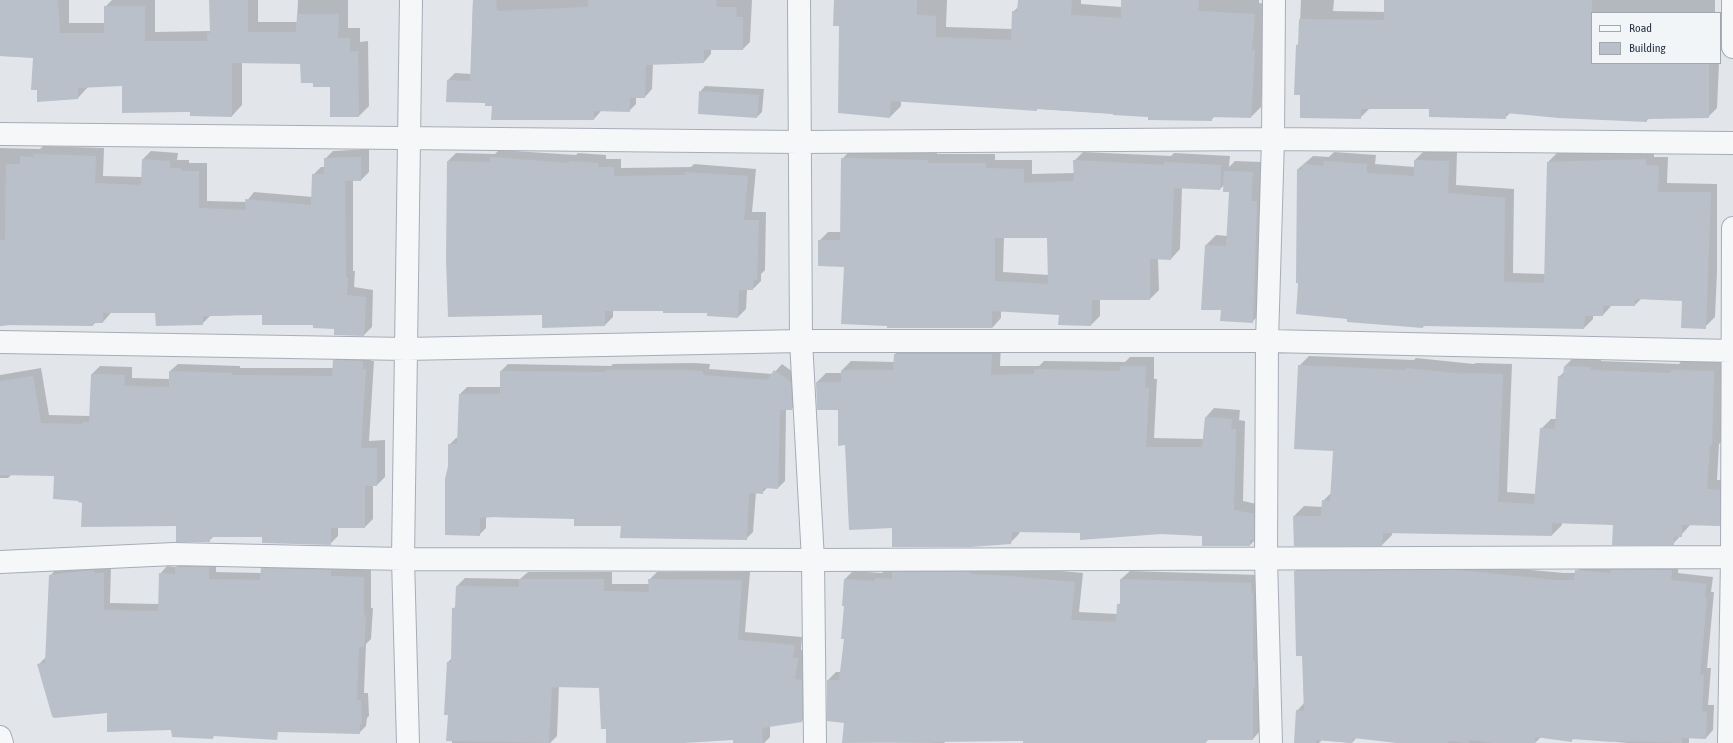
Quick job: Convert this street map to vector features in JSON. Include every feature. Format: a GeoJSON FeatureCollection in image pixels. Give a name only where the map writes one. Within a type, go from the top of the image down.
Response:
{"type":"FeatureCollection","features":[{"type":"Feature","properties":{"kind":"street"},"geometry":{"type":"LineString","coordinates":[[408,743],[403,559],[411,138],[411,0]]}},
{"type":"Feature","properties":{"kind":"street"},"geometry":{"type":"LineString","coordinates":[[799,0],[801,341],[813,560],[815,743]]}},
{"type":"Feature","properties":{"kind":"street"},"geometry":{"type":"LineString","coordinates":[[1271,743],[1266,559],[1267,341],[1273,139],[1274,0]]}},
{"type":"Feature","properties":{"kind":"street"},"geometry":{"type":"LineString","coordinates":[[1733,0],[1733,47]]}},
{"type":"Feature","properties":{"kind":"street"},"geometry":{"type":"LineString","coordinates":[[0,134],[800,142],[1273,139],[1733,143]]}},
{"type":"Feature","properties":{"kind":"street"},"geometry":{"type":"LineString","coordinates":[[1729,743],[1732,557],[1733,228]]}},
{"type":"Feature","properties":{"kind":"street"},"geometry":{"type":"LineString","coordinates":[[0,342],[406,349],[801,341],[1267,341],[1732,351]]}},
{"type":"Feature","properties":{"kind":"street"},"geometry":{"type":"LineString","coordinates":[[0,562],[174,554],[403,559],[813,560],[1732,557]]}},
{"type":"Feature","properties":{"kind":"street"},"geometry":{"type":"LineString","coordinates":[[0,737],[2,743]]}},
{"type":"Feature","properties":{"kind":"building"},"geometry":{"type":"Polygon","coordinates":[[[0,0],[58,0],[60,33],[104,33],[104,6],[145,6],[145,41],[207,41],[207,33],[210,33],[209,0],[248,0],[248,32],[296,32],[297,14],[339,14],[338,38],[350,38],[350,52],[358,51],[359,117],[330,117],[330,87],[313,87],[313,83],[301,83],[300,64],[232,63],[232,117],[190,116],[190,112],[122,113],[122,86],[78,88],[78,99],[37,102],[37,90],[31,90],[33,58],[0,56],[0,0]]]}},
{"type":"Feature","properties":{"kind":"building"},"geometry":{"type":"Polygon","coordinates":[[[473,0],[496,0],[497,11],[588,7],[588,0],[716,0],[717,7],[737,7],[736,17],[743,17],[743,50],[704,50],[704,63],[646,65],[645,98],[630,98],[630,112],[594,111],[594,120],[491,120],[492,106],[485,106],[485,103],[446,102],[447,80],[470,81],[473,0]]]}},
{"type":"Feature","properties":{"kind":"building"},"geometry":{"type":"Polygon","coordinates":[[[834,0],[917,0],[917,15],[936,16],[936,37],[1011,40],[1012,11],[1017,12],[1018,0],[1072,0],[1071,15],[1121,18],[1121,0],[1199,0],[1198,11],[1255,14],[1252,50],[1255,50],[1251,118],[1212,117],[1212,121],[1148,120],[1148,117],[1113,114],[1037,109],[1037,111],[891,101],[890,118],[838,113],[839,26],[833,26],[834,0]]]}},
{"type":"Feature","properties":{"kind":"building"},"geometry":{"type":"Polygon","coordinates":[[[1384,0],[1592,0],[1591,64],[1709,64],[1709,118],[1647,119],[1647,122],[1559,118],[1506,113],[1506,119],[1429,117],[1429,109],[1361,109],[1361,119],[1300,118],[1300,95],[1294,95],[1296,45],[1298,45],[1299,19],[1384,20],[1384,0]]]}},
{"type":"Feature","properties":{"kind":"building"},"geometry":{"type":"Polygon","coordinates":[[[699,91],[759,95],[757,118],[698,114],[699,91]]]}},
{"type":"Feature","properties":{"kind":"building"},"geometry":{"type":"Polygon","coordinates":[[[34,154],[96,156],[95,183],[141,185],[142,159],[170,161],[170,168],[181,168],[181,171],[199,171],[199,208],[246,210],[245,199],[311,205],[312,174],[324,174],[324,158],[361,157],[361,181],[345,181],[346,278],[348,278],[347,295],[366,297],[364,336],[334,335],[334,329],[313,328],[313,325],[262,325],[262,315],[203,316],[203,325],[156,326],[155,313],[103,313],[103,323],[93,323],[93,326],[0,325],[0,240],[5,240],[6,164],[20,164],[20,156],[34,157],[34,154]]]}},
{"type":"Feature","properties":{"kind":"building"},"geometry":{"type":"Polygon","coordinates":[[[490,157],[569,163],[569,161],[598,163],[598,167],[614,167],[614,176],[685,175],[685,172],[748,176],[744,220],[759,220],[757,280],[754,279],[753,290],[739,290],[738,318],[707,316],[707,313],[605,311],[605,326],[542,328],[542,315],[448,317],[446,260],[447,161],[490,162],[490,157]]]}},
{"type":"Feature","properties":{"kind":"building"},"geometry":{"type":"Polygon","coordinates":[[[841,158],[928,160],[928,163],[986,163],[986,168],[1024,169],[1024,183],[1074,181],[1073,160],[1164,165],[1164,162],[1221,165],[1220,190],[1174,188],[1171,260],[1150,259],[1150,300],[1092,300],[1091,326],[1058,325],[1059,315],[992,311],[992,328],[887,328],[887,326],[841,324],[844,267],[818,266],[818,240],[840,240],[841,158]],[[995,238],[995,281],[1048,284],[1047,238],[995,238]]]}},
{"type":"Feature","properties":{"kind":"building"},"geometry":{"type":"Polygon","coordinates":[[[1646,159],[1646,165],[1659,166],[1658,192],[1711,192],[1706,329],[1681,328],[1682,301],[1635,299],[1635,306],[1603,306],[1603,316],[1585,316],[1584,329],[1423,326],[1423,328],[1347,322],[1347,319],[1296,314],[1298,283],[1296,283],[1297,169],[1302,169],[1303,164],[1323,166],[1324,161],[1367,164],[1367,173],[1414,176],[1414,160],[1449,161],[1448,193],[1505,198],[1504,282],[1544,283],[1547,162],[1646,159]]]}},
{"type":"Feature","properties":{"kind":"building"},"geometry":{"type":"Polygon","coordinates":[[[1224,171],[1253,172],[1251,201],[1257,201],[1253,323],[1220,321],[1221,310],[1201,310],[1205,245],[1226,246],[1229,192],[1223,192],[1224,171]]]}},
{"type":"Feature","properties":{"kind":"building"},"geometry":{"type":"Polygon","coordinates":[[[894,354],[992,354],[991,375],[1034,374],[1034,369],[1120,371],[1120,366],[1146,366],[1145,387],[1149,388],[1146,447],[1202,447],[1205,417],[1232,419],[1231,429],[1236,429],[1234,510],[1254,514],[1254,540],[1250,540],[1250,546],[1202,546],[1202,536],[1161,534],[1080,540],[1080,533],[1012,532],[1011,544],[971,547],[892,547],[892,528],[849,530],[845,445],[838,446],[838,410],[817,410],[816,382],[841,382],[841,370],[893,370],[894,354]]]}},
{"type":"Feature","properties":{"kind":"building"},"geometry":{"type":"Polygon","coordinates":[[[333,360],[363,361],[363,369],[366,369],[361,448],[377,448],[377,486],[365,486],[365,528],[331,528],[331,545],[262,543],[262,537],[210,537],[210,542],[176,542],[176,526],[81,527],[82,503],[78,501],[53,499],[54,476],[0,475],[0,381],[33,376],[41,423],[83,424],[83,422],[89,422],[91,374],[125,375],[124,386],[169,387],[169,371],[232,373],[232,375],[332,376],[333,360]]]}},
{"type":"Feature","properties":{"kind":"building"},"geometry":{"type":"Polygon","coordinates":[[[1298,365],[1405,370],[1406,368],[1464,374],[1503,374],[1498,502],[1534,504],[1540,428],[1555,429],[1558,376],[1563,377],[1564,366],[1591,367],[1591,370],[1671,373],[1671,370],[1714,371],[1712,445],[1710,445],[1707,489],[1720,490],[1720,526],[1682,525],[1682,537],[1674,537],[1674,545],[1612,545],[1613,525],[1552,523],[1552,536],[1383,533],[1382,546],[1294,546],[1293,516],[1321,516],[1322,500],[1330,501],[1333,451],[1294,449],[1298,365]]]}},
{"type":"Feature","properties":{"kind":"building"},"geometry":{"type":"Polygon","coordinates":[[[605,370],[703,371],[703,375],[767,380],[774,370],[791,382],[792,410],[780,410],[778,489],[763,488],[763,494],[749,493],[747,540],[620,538],[621,526],[574,526],[574,519],[494,517],[480,518],[480,536],[445,535],[445,479],[448,466],[448,444],[457,444],[459,394],[500,394],[500,371],[605,372],[605,370]]]}},
{"type":"Feature","properties":{"kind":"building"},"geometry":{"type":"Polygon","coordinates":[[[175,567],[209,567],[209,579],[260,580],[261,568],[331,570],[331,576],[364,577],[364,615],[366,615],[364,647],[359,647],[357,700],[361,700],[362,724],[360,724],[360,734],[278,732],[277,740],[214,736],[213,739],[172,737],[171,730],[107,732],[107,713],[54,718],[52,716],[37,664],[45,663],[49,575],[94,570],[94,573],[104,573],[104,610],[158,611],[159,573],[175,574],[175,567]]]}},
{"type":"Feature","properties":{"kind":"building"},"geometry":{"type":"Polygon","coordinates":[[[1457,570],[1556,580],[1574,580],[1575,570],[1611,573],[1611,570],[1672,570],[1671,580],[1706,584],[1705,598],[1707,599],[1700,675],[1704,675],[1702,711],[1707,712],[1706,739],[1682,738],[1682,743],[1612,742],[1572,739],[1572,742],[1535,737],[1535,743],[1493,743],[1469,740],[1469,743],[1448,741],[1448,743],[1397,743],[1353,738],[1352,743],[1316,740],[1316,743],[1294,743],[1296,710],[1304,711],[1302,656],[1296,656],[1294,571],[1457,570]]]}},
{"type":"Feature","properties":{"kind":"building"},"geometry":{"type":"Polygon","coordinates":[[[892,572],[971,572],[971,574],[1075,582],[1071,620],[1116,622],[1117,604],[1120,604],[1120,579],[1251,583],[1253,594],[1253,661],[1255,661],[1255,689],[1253,688],[1253,740],[1206,740],[1206,743],[1023,743],[1023,741],[842,743],[844,723],[827,721],[827,680],[839,680],[844,639],[841,639],[844,606],[842,606],[844,579],[875,581],[875,578],[892,579],[892,572]]]}},
{"type":"Feature","properties":{"kind":"building"},"geometry":{"type":"Polygon","coordinates":[[[519,579],[604,579],[604,591],[649,592],[648,579],[742,580],[738,640],[795,645],[793,658],[798,658],[795,679],[802,680],[802,722],[762,728],[763,743],[733,743],[733,740],[684,743],[606,743],[606,729],[601,729],[599,688],[552,687],[549,743],[446,741],[448,715],[444,715],[447,662],[451,662],[452,608],[455,608],[456,586],[519,587],[519,579]]]}}]}
